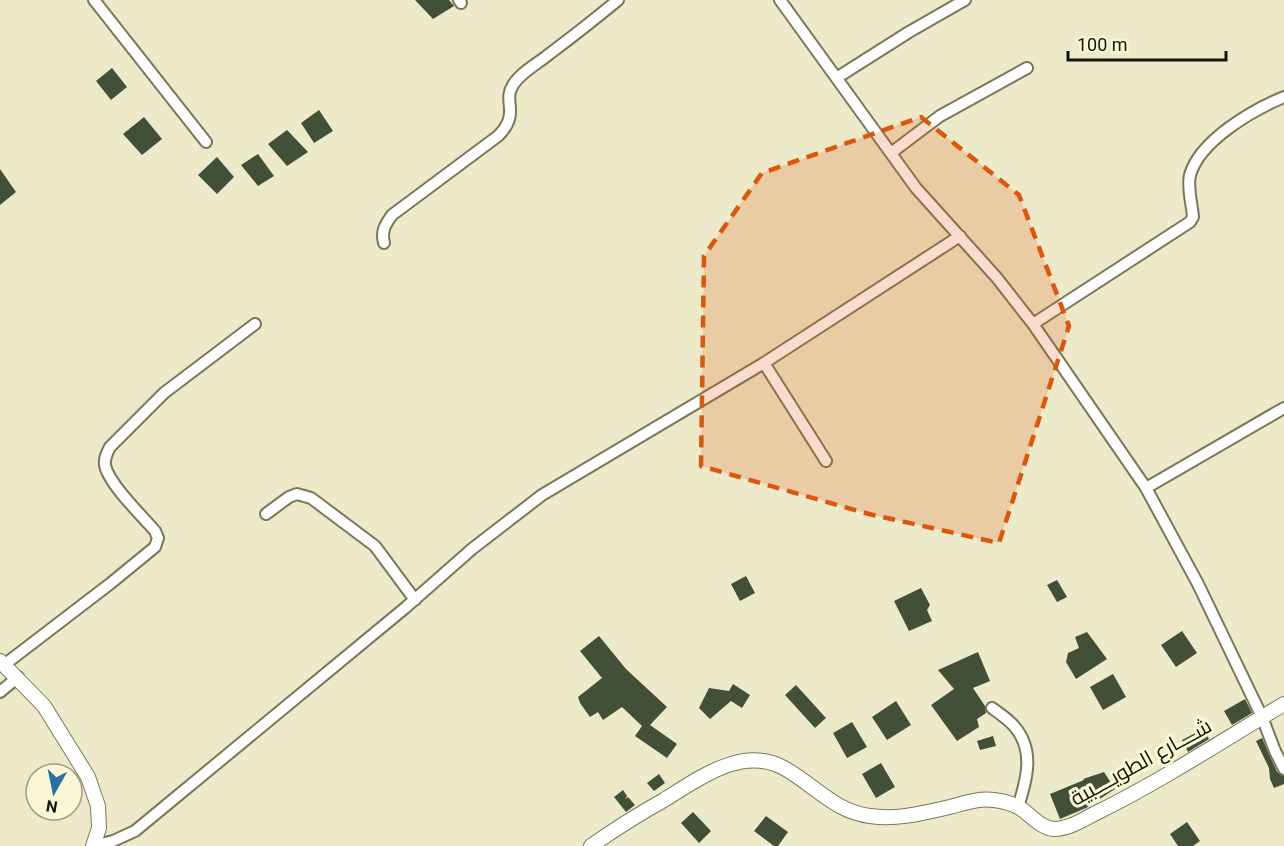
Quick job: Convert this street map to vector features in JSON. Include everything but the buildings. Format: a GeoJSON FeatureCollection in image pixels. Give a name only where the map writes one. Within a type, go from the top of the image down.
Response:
{"type":"FeatureCollection","features":[{"type":"Feature","properties":{"kind":"street"},"geometry":{"type":"LineString","coordinates":[[94,0],[206,142]]}},
{"type":"Feature","properties":{"kind":"street"},"geometry":{"type":"LineString","coordinates":[[384,243],[382,235],[392,215],[505,129],[510,119],[510,92],[513,84],[618,0]]}},
{"type":"Feature","properties":{"kind":"street"},"geometry":{"type":"LineString","coordinates":[[780,0],[838,77],[916,188],[997,278],[1034,324],[1146,488],[1198,584],[1262,717],[1284,769]]}},
{"type":"Feature","properties":{"kind":"street"},"geometry":{"type":"LineString","coordinates":[[838,77],[965,0]]}},
{"type":"Feature","properties":{"kind":"street"},"geometry":{"type":"LineString","coordinates":[[891,153],[940,116],[1027,68]]}},
{"type":"Feature","properties":{"kind":"street"},"geometry":{"type":"LineString","coordinates":[[1034,324],[1190,222],[1193,217],[1190,177],[1195,164],[1230,126],[1284,97]]}},
{"type":"Feature","properties":{"kind":"street"},"geometry":{"type":"LineString","coordinates":[[255,324],[164,393],[110,447],[105,456],[110,478],[158,538],[155,547],[111,583],[2,663],[49,713],[88,777],[98,806],[99,828],[93,846],[113,842],[135,831],[415,600],[472,549],[542,495],[764,363],[960,236]]}},
{"type":"Feature","properties":{"kind":"street"},"geometry":{"type":"LineString","coordinates":[[764,363],[826,461]]}},
{"type":"Feature","properties":{"kind":"street"},"geometry":{"type":"LineString","coordinates":[[1146,488],[1284,408]]}},
{"type":"Feature","properties":{"kind":"street"},"geometry":{"type":"LineString","coordinates":[[266,514],[289,497],[297,494],[311,498],[375,546],[415,600]]}},
{"type":"Feature","properties":{"kind":"street"},"geometry":{"type":"LineString","coordinates":[[0,692],[18,678]]}},
{"type":"Feature","properties":{"kind":"street","name":"شــــارع الطويــــبية"},"geometry":{"type":"LineString","coordinates":[[591,846],[619,826],[713,770],[752,760],[767,761],[784,767],[830,801],[846,810],[865,816],[889,819],[914,816],[983,799],[997,800],[1018,807],[1041,825],[1054,829],[1068,826],[1126,798],[1284,704]]}},
{"type":"Feature","properties":{"kind":"street"},"geometry":{"type":"LineString","coordinates":[[992,708],[1014,725],[1028,753],[1027,780],[1018,807]]}},
{"type":"Feature","properties":{"kind":"highlighted area"},"geometry":{"type":"Polygon","coordinates":[[[921,117],[1019,195],[1069,326],[999,543],[869,514],[701,466],[704,256],[762,173],[921,117]]]}}]}
